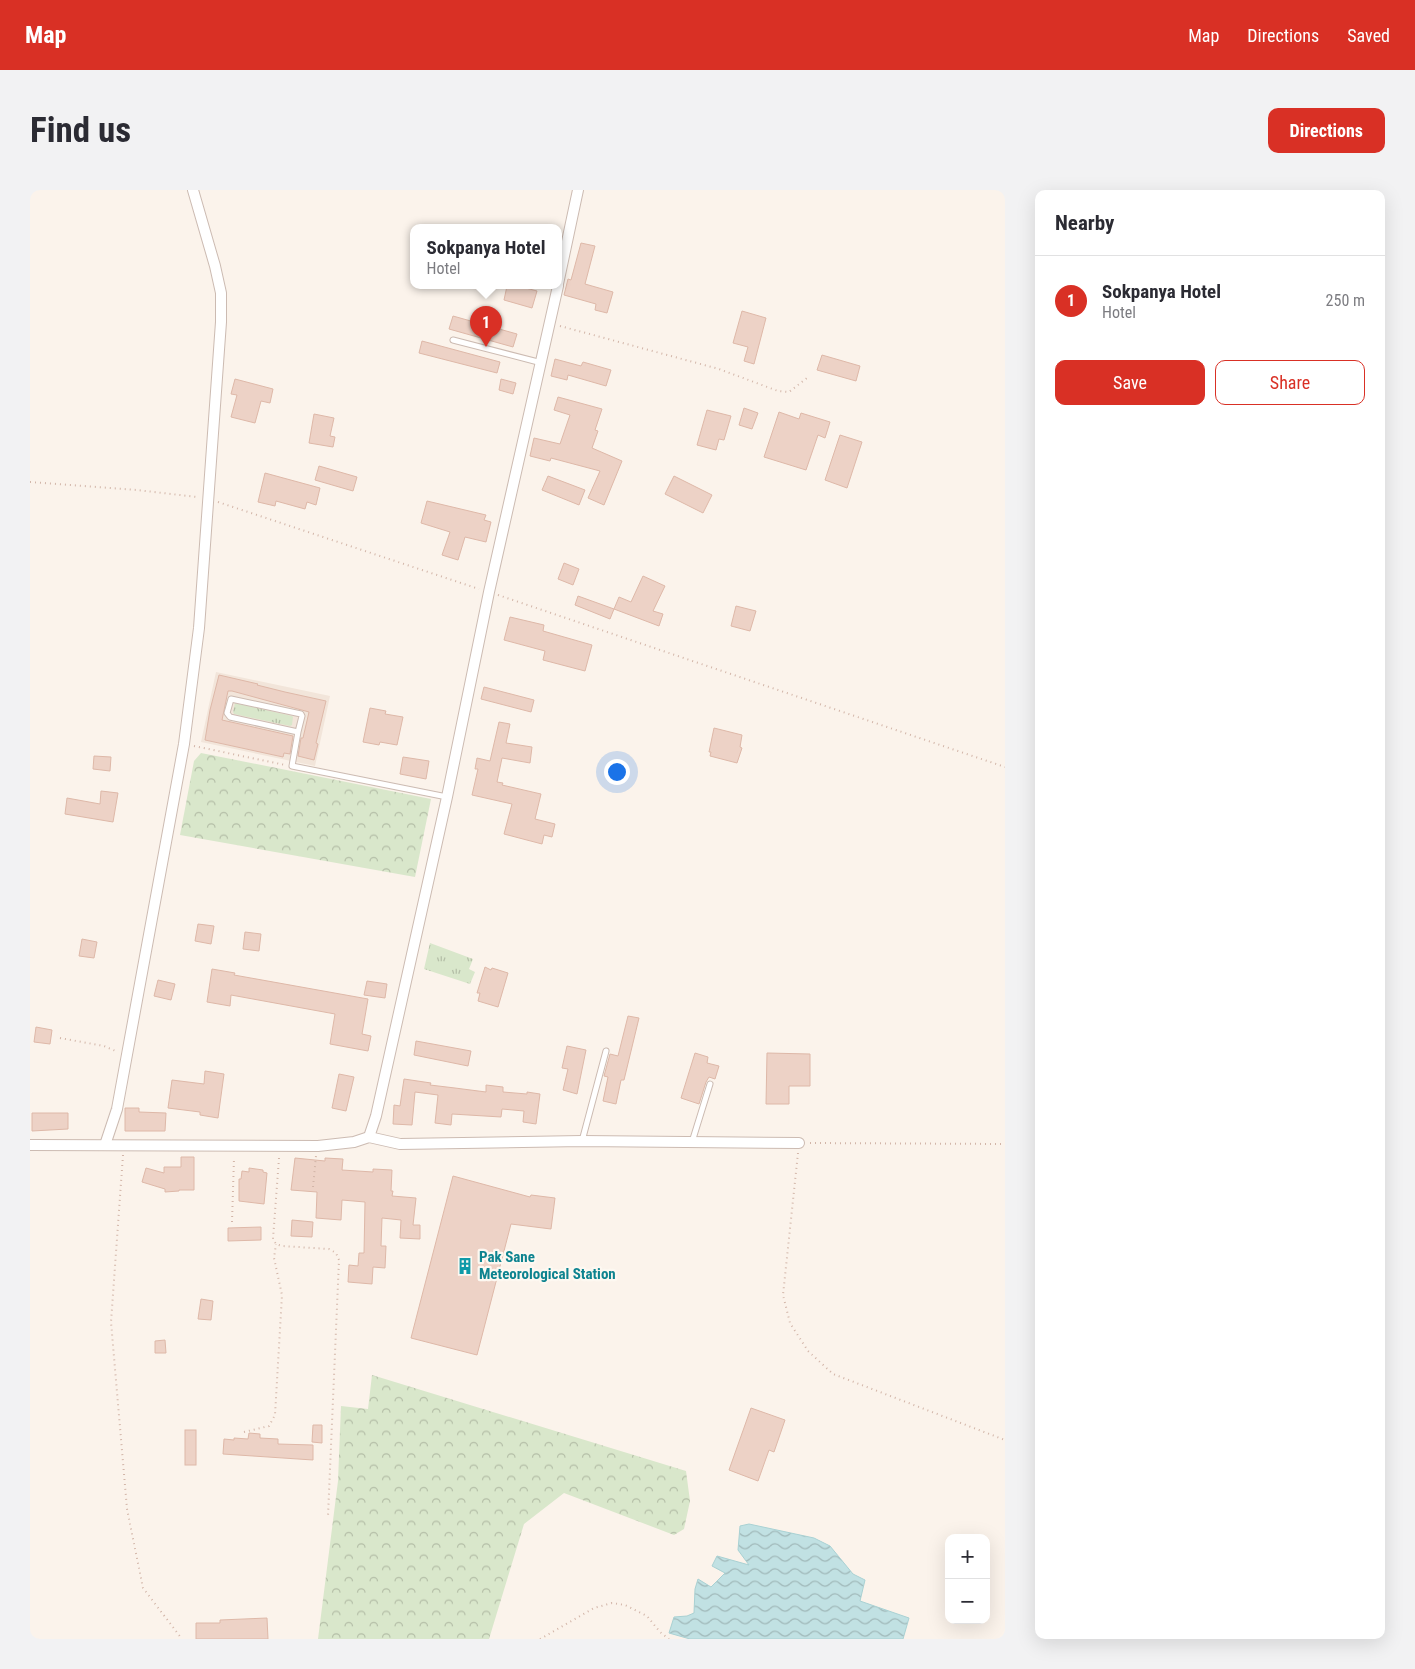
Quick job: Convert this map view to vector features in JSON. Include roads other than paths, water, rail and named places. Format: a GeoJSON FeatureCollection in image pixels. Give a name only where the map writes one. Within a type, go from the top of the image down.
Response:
{"type":"FeatureCollection","features":[{"type":"Feature","properties":{"kind":"street"},"geometry":{"type":"LineString","coordinates":[[105,1145],[117,1109],[184,744],[199,628],[221,322],[221,293],[216,266],[193,190]]}},
{"type":"Feature","properties":{"kind":"street"},"geometry":{"type":"LineString","coordinates":[[562,266],[578,190]]}},
{"type":"Feature","properties":{"kind":"street"},"geometry":{"type":"LineString","coordinates":[[369,1137],[376,1116],[489,592],[557,289]]}},
{"type":"Feature","properties":{"kind":"street"},"geometry":{"type":"LineString","coordinates":[[30,1145],[318,1146],[354,1142],[369,1137],[400,1144],[582,1141],[799,1143]]}},
{"type":"Feature","properties":{"kind":"lane"},"geometry":{"type":"LineString","coordinates":[[453,340],[542,363]]}},
{"type":"Feature","properties":{"kind":"lane"},"geometry":{"type":"LineString","coordinates":[[298,732],[230,717],[227,713],[231,699],[301,714],[302,716],[292,766],[446,797]]}},
{"type":"Feature","properties":{"kind":"lane"},"geometry":{"type":"LineString","coordinates":[[582,1141],[606,1051]]}},
{"type":"Feature","properties":{"kind":"lane"},"geometry":{"type":"LineString","coordinates":[[692,1142],[710,1084]]}},
{"type":"Feature","properties":{"kind":"water"},"geometry":{"type":"Polygon","coordinates":[[[749,1524],[814,1538],[830,1546],[853,1574],[865,1580],[860,1601],[909,1618],[903,1639],[690,1639],[669,1633],[674,1617],[687,1616],[694,1613],[695,1589],[698,1579],[711,1587],[725,1573],[712,1566],[717,1556],[749,1565],[738,1550],[740,1526],[749,1524]]]}},
{"type":"Feature","properties":{"kind":"place","name":"Sokpanya Hotel"},"geometry":{"type":"Point","coordinates":[486,347]}},
{"type":"Feature","properties":{"kind":"place","name":"Pak Sane Meteorological Station"},"geometry":{"type":"Point","coordinates":[465,1266]}}]}
